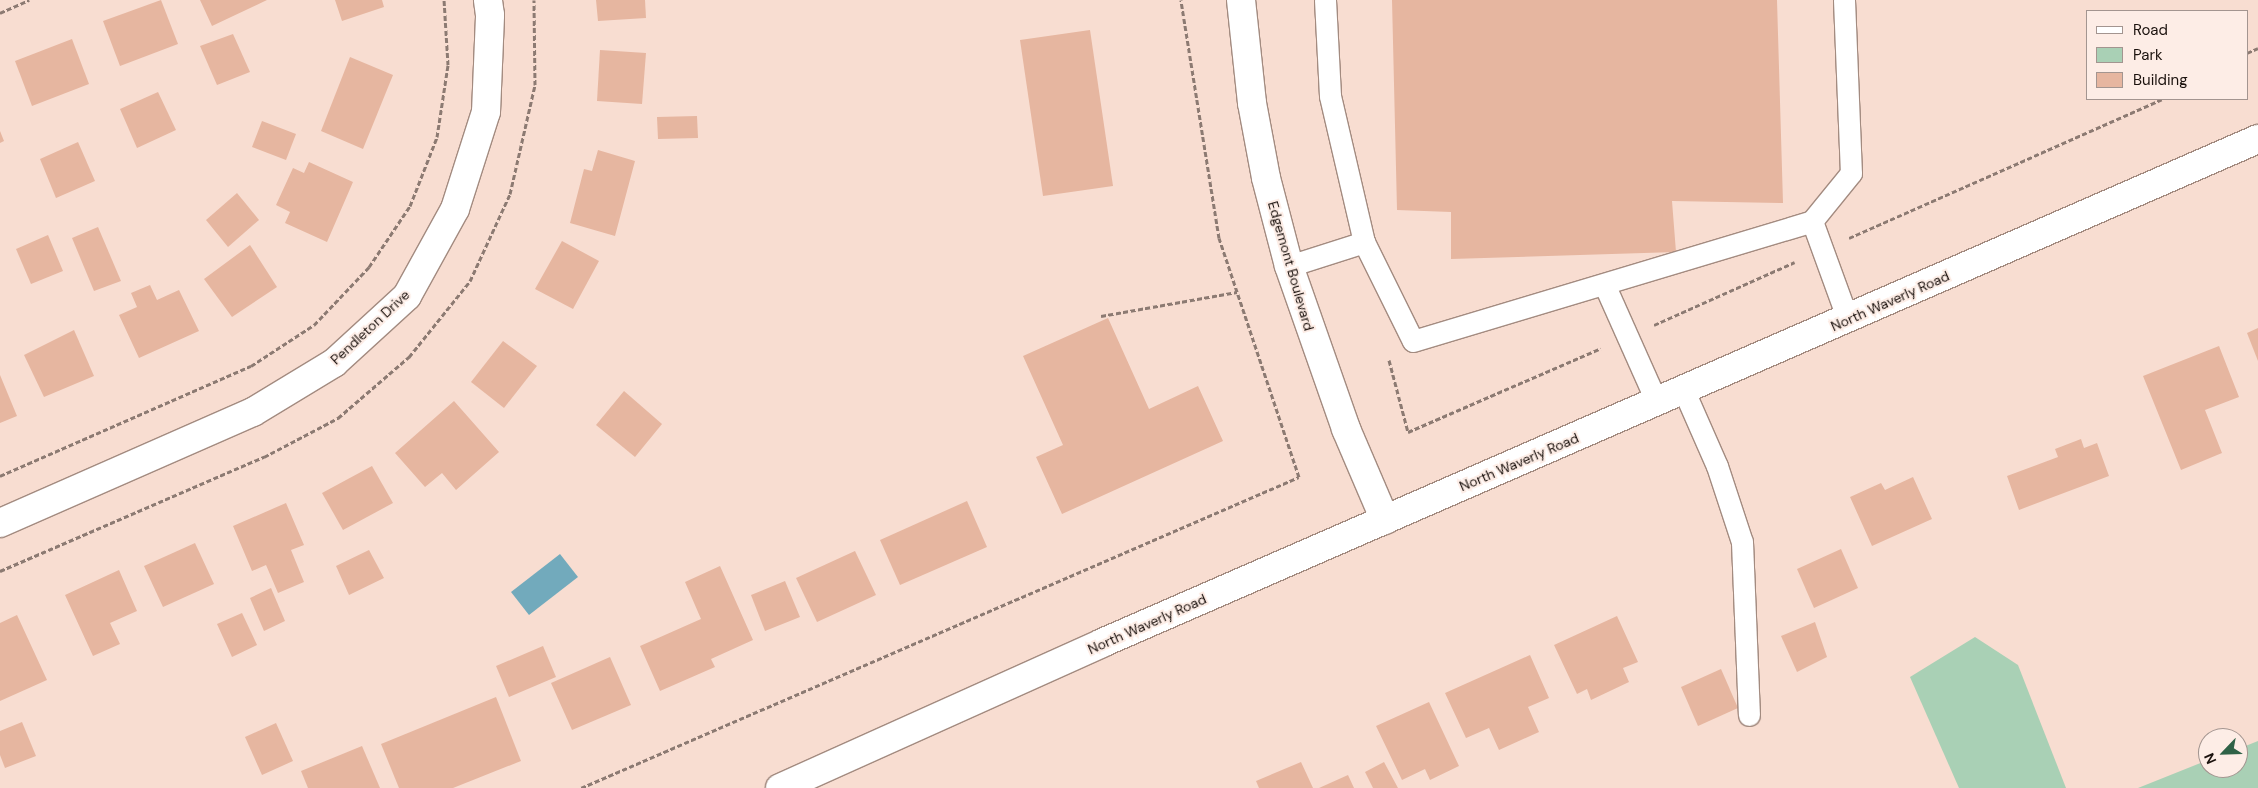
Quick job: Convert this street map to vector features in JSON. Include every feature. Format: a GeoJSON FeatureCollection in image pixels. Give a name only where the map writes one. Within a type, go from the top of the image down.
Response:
{"type":"FeatureCollection","features":[{"type":"Feature","properties":{"kind":"main road","name":"Pendleton Drive"},"geometry":{"type":"LineString","coordinates":[[0,523],[253,412],[334,363],[407,296],[456,209],[486,112],[490,15],[488,0]]}},
{"type":"Feature","properties":{"kind":"main road","name":"Edgemont Boulevard"},"geometry":{"type":"LineString","coordinates":[[1241,0],[1254,112],[1289,266],[1346,429],[1385,520]]}},
{"type":"Feature","properties":{"kind":"main road","name":"North Waverly Road"},"geometry":{"type":"LineString","coordinates":[[780,788],[1385,520],[2258,140]]}},
{"type":"Feature","properties":{"kind":"lane"},"geometry":{"type":"LineString","coordinates":[[1325,0],[1330,96],[1364,242],[1413,341],[1605,286],[1812,221],[1850,173],[1844,0]]}},
{"type":"Feature","properties":{"kind":"lane"},"geometry":{"type":"LineString","coordinates":[[1812,221],[1848,320]]}},
{"type":"Feature","properties":{"kind":"lane"},"geometry":{"type":"LineString","coordinates":[[1289,266],[1364,242]]}},
{"type":"Feature","properties":{"kind":"lane"},"geometry":{"type":"LineString","coordinates":[[1605,286],[1657,403]]}},
{"type":"Feature","properties":{"kind":"lane"},"geometry":{"type":"LineString","coordinates":[[1684,391],[1717,466],[1742,542],[1750,714]]}},
{"type":"Feature","properties":{"kind":"path"},"geometry":{"type":"LineString","coordinates":[[0,12],[28,0]]}},
{"type":"Feature","properties":{"kind":"path"},"geometry":{"type":"LineString","coordinates":[[0,476],[251,366],[314,325],[370,267],[410,206],[437,137],[448,65],[444,0]]}},
{"type":"Feature","properties":{"kind":"path"},"geometry":{"type":"LineString","coordinates":[[534,0],[535,84]]}},
{"type":"Feature","properties":{"kind":"path"},"geometry":{"type":"LineString","coordinates":[[581,788],[1299,477],[1219,238],[1181,0]]}},
{"type":"Feature","properties":{"kind":"path"},"geometry":{"type":"LineString","coordinates":[[1101,316],[1237,292]]}},
{"type":"Feature","properties":{"kind":"green space"},"geometry":{"type":"Polygon","coordinates":[[[1975,637],[2018,665],[2066,788],[1959,788],[1910,677],[1975,637]]]}},
{"type":"Feature","properties":{"kind":"green space"},"geometry":{"type":"Polygon","coordinates":[[[2258,741],[2258,788],[2138,788],[2198,764],[2198,778],[2248,778],[2248,745],[2258,741]]]}},
{"type":"Feature","properties":{"kind":"water"},"geometry":{"type":"Polygon","coordinates":[[[560,554],[578,577],[529,615],[511,592],[560,554]]]}},
{"type":"Feature","properties":{"kind":"building"},"geometry":{"type":"Polygon","coordinates":[[[161,0],[178,44],[120,66],[103,21],[161,0]]]}},
{"type":"Feature","properties":{"kind":"building"},"geometry":{"type":"Polygon","coordinates":[[[200,0],[267,0],[212,26],[200,0]]]}},
{"type":"Feature","properties":{"kind":"building"},"geometry":{"type":"Polygon","coordinates":[[[335,0],[382,0],[384,7],[342,21],[335,0]]]}},
{"type":"Feature","properties":{"kind":"building"},"geometry":{"type":"Polygon","coordinates":[[[596,0],[645,0],[646,18],[598,21],[596,0]]]}},
{"type":"Feature","properties":{"kind":"building"},"geometry":{"type":"Polygon","coordinates":[[[1392,0],[1777,0],[1783,203],[1672,201],[1676,252],[1451,259],[1451,212],[1397,210],[1392,0]]]}},
{"type":"Feature","properties":{"kind":"building"},"geometry":{"type":"Polygon","coordinates":[[[1090,30],[1113,186],[1043,196],[1020,40],[1090,30]]]}},
{"type":"Feature","properties":{"kind":"building"},"geometry":{"type":"Polygon","coordinates":[[[233,34],[250,72],[217,85],[200,46],[233,34]]]}},
{"type":"Feature","properties":{"kind":"building"},"geometry":{"type":"Polygon","coordinates":[[[72,39],[89,84],[32,106],[15,61],[72,39]]]}},
{"type":"Feature","properties":{"kind":"building"},"geometry":{"type":"Polygon","coordinates":[[[600,50],[646,53],[642,104],[597,101],[600,50]]]}},
{"type":"Feature","properties":{"kind":"building"},"geometry":{"type":"Polygon","coordinates":[[[350,57],[393,75],[363,149],[321,131],[350,57]]]}},
{"type":"Feature","properties":{"kind":"building"},"geometry":{"type":"Polygon","coordinates":[[[158,92],[176,130],[137,148],[120,109],[158,92]]]}},
{"type":"Feature","properties":{"kind":"building"},"geometry":{"type":"Polygon","coordinates":[[[697,116],[698,138],[658,139],[657,117],[697,116]]]}},
{"type":"Feature","properties":{"kind":"building"},"geometry":{"type":"Polygon","coordinates":[[[262,121],[296,134],[286,160],[252,147],[262,121]]]}},
{"type":"Feature","properties":{"kind":"building"},"geometry":{"type":"Polygon","coordinates":[[[0,131],[4,141],[0,143],[0,131]]]}},
{"type":"Feature","properties":{"kind":"building"},"geometry":{"type":"Polygon","coordinates":[[[78,142],[95,181],[56,198],[40,159],[78,142]]]}},
{"type":"Feature","properties":{"kind":"building"},"geometry":{"type":"Polygon","coordinates":[[[598,150],[635,161],[615,236],[570,223],[584,169],[592,171],[598,150]]]}},
{"type":"Feature","properties":{"kind":"building"},"geometry":{"type":"Polygon","coordinates":[[[309,162],[353,182],[327,242],[285,223],[290,212],[276,205],[293,168],[304,173],[309,162]]]}},
{"type":"Feature","properties":{"kind":"building"},"geometry":{"type":"Polygon","coordinates":[[[237,193],[259,220],[228,247],[206,220],[237,193]]]}},
{"type":"Feature","properties":{"kind":"building"},"geometry":{"type":"Polygon","coordinates":[[[98,227],[121,281],[94,291],[72,238],[98,227]]]}},
{"type":"Feature","properties":{"kind":"building"},"geometry":{"type":"Polygon","coordinates":[[[48,235],[63,271],[31,284],[16,249],[48,235]]]}},
{"type":"Feature","properties":{"kind":"building"},"geometry":{"type":"Polygon","coordinates":[[[562,241],[599,261],[573,309],[535,289],[562,241]]]}},
{"type":"Feature","properties":{"kind":"building"},"geometry":{"type":"Polygon","coordinates":[[[250,245],[277,287],[232,317],[204,279],[250,245]]]}},
{"type":"Feature","properties":{"kind":"building"},"geometry":{"type":"Polygon","coordinates":[[[150,285],[157,300],[179,290],[199,331],[139,358],[119,315],[137,307],[131,293],[150,285]]]}},
{"type":"Feature","properties":{"kind":"building"},"geometry":{"type":"Polygon","coordinates":[[[1108,318],[1149,409],[1198,386],[1223,441],[1062,514],[1036,457],[1063,445],[1023,356],[1108,318]]]}},
{"type":"Feature","properties":{"kind":"building"},"geometry":{"type":"Polygon","coordinates":[[[2258,328],[2258,361],[2247,333],[2258,328]]]}},
{"type":"Feature","properties":{"kind":"building"},"geometry":{"type":"Polygon","coordinates":[[[74,330],[94,376],[44,397],[24,355],[74,330]]]}},
{"type":"Feature","properties":{"kind":"building"},"geometry":{"type":"Polygon","coordinates":[[[503,341],[537,366],[504,408],[471,382],[503,341]]]}},
{"type":"Feature","properties":{"kind":"building"},"geometry":{"type":"Polygon","coordinates":[[[2219,346],[2239,397],[2205,410],[2222,453],[2181,470],[2143,376],[2219,346]]]}},
{"type":"Feature","properties":{"kind":"building"},"geometry":{"type":"Polygon","coordinates":[[[0,375],[17,416],[0,423],[0,375]]]}},
{"type":"Feature","properties":{"kind":"building"},"geometry":{"type":"Polygon","coordinates":[[[624,391],[662,424],[635,457],[596,425],[624,391]]]}},
{"type":"Feature","properties":{"kind":"building"},"geometry":{"type":"Polygon","coordinates":[[[454,401],[499,452],[456,490],[442,473],[425,487],[395,453],[454,401]]]}},
{"type":"Feature","properties":{"kind":"building"},"geometry":{"type":"Polygon","coordinates":[[[2081,439],[2084,448],[2097,443],[2109,476],[2019,510],[2007,476],[2058,457],[2055,449],[2081,439]]]}},
{"type":"Feature","properties":{"kind":"building"},"geometry":{"type":"Polygon","coordinates":[[[372,466],[393,503],[343,530],[322,493],[372,466]]]}},
{"type":"Feature","properties":{"kind":"building"},"geometry":{"type":"Polygon","coordinates":[[[1913,477],[1932,519],[1872,546],[1850,497],[1881,483],[1885,490],[1913,477]]]}},
{"type":"Feature","properties":{"kind":"building"},"geometry":{"type":"Polygon","coordinates":[[[967,501],[987,547],[900,585],[880,540],[967,501]]]}},
{"type":"Feature","properties":{"kind":"building"},"geometry":{"type":"Polygon","coordinates":[[[286,503],[304,545],[291,550],[304,582],[278,593],[266,565],[252,571],[233,526],[286,503]]]}},
{"type":"Feature","properties":{"kind":"building"},"geometry":{"type":"Polygon","coordinates":[[[195,543],[214,584],[163,607],[144,566],[195,543]]]}},
{"type":"Feature","properties":{"kind":"building"},"geometry":{"type":"Polygon","coordinates":[[[1841,549],[1858,588],[1814,608],[1797,569],[1841,549]]]}},
{"type":"Feature","properties":{"kind":"building"},"geometry":{"type":"Polygon","coordinates":[[[369,550],[384,578],[349,595],[336,566],[369,550]]]}},
{"type":"Feature","properties":{"kind":"building"},"geometry":{"type":"Polygon","coordinates":[[[855,551],[876,595],[817,622],[796,578],[855,551]]]}},
{"type":"Feature","properties":{"kind":"building"},"geometry":{"type":"Polygon","coordinates":[[[720,566],[753,640],[711,659],[715,667],[660,691],[640,646],[701,619],[685,582],[720,566]]]}},
{"type":"Feature","properties":{"kind":"building"},"geometry":{"type":"Polygon","coordinates":[[[119,570],[137,611],[110,623],[120,644],[93,656],[65,595],[119,570]]]}},
{"type":"Feature","properties":{"kind":"building"},"geometry":{"type":"Polygon","coordinates":[[[785,581],[800,617],[765,631],[751,595],[785,581]]]}},
{"type":"Feature","properties":{"kind":"building"},"geometry":{"type":"Polygon","coordinates":[[[271,588],[285,621],[264,631],[250,598],[271,588]]]}},
{"type":"Feature","properties":{"kind":"building"},"geometry":{"type":"Polygon","coordinates":[[[242,613],[257,645],[232,657],[217,624],[242,613]]]}},
{"type":"Feature","properties":{"kind":"building"},"geometry":{"type":"Polygon","coordinates":[[[17,615],[47,680],[0,701],[0,623],[17,615]]]}},
{"type":"Feature","properties":{"kind":"building"},"geometry":{"type":"Polygon","coordinates":[[[1617,616],[1638,662],[1623,668],[1629,682],[1591,700],[1587,689],[1577,694],[1554,645],[1617,616]]]}},
{"type":"Feature","properties":{"kind":"building"},"geometry":{"type":"Polygon","coordinates":[[[1815,622],[1827,657],[1797,672],[1781,636],[1815,622]]]}},
{"type":"Feature","properties":{"kind":"building"},"geometry":{"type":"Polygon","coordinates":[[[543,646],[556,677],[509,697],[496,666],[543,646]]]}},
{"type":"Feature","properties":{"kind":"building"},"geometry":{"type":"Polygon","coordinates":[[[1530,655],[1549,698],[1528,707],[1539,732],[1499,750],[1489,728],[1466,738],[1445,693],[1530,655]]]}},
{"type":"Feature","properties":{"kind":"building"},"geometry":{"type":"Polygon","coordinates":[[[610,657],[631,705],[572,730],[551,683],[610,657]]]}},
{"type":"Feature","properties":{"kind":"building"},"geometry":{"type":"Polygon","coordinates":[[[1721,669],[1738,708],[1698,726],[1681,687],[1721,669]]]}},
{"type":"Feature","properties":{"kind":"building"},"geometry":{"type":"Polygon","coordinates":[[[496,697],[521,761],[453,788],[399,788],[381,744],[496,697]]]}},
{"type":"Feature","properties":{"kind":"building"},"geometry":{"type":"Polygon","coordinates":[[[1429,702],[1459,766],[1430,780],[1425,769],[1402,780],[1376,726],[1429,702]]]}},
{"type":"Feature","properties":{"kind":"building"},"geometry":{"type":"Polygon","coordinates":[[[22,722],[36,756],[5,768],[0,755],[0,731],[22,722]]]}},
{"type":"Feature","properties":{"kind":"building"},"geometry":{"type":"Polygon","coordinates":[[[276,723],[293,761],[262,775],[245,737],[276,723]]]}},
{"type":"Feature","properties":{"kind":"building"},"geometry":{"type":"Polygon","coordinates":[[[362,746],[380,788],[308,788],[301,771],[362,746]]]}},
{"type":"Feature","properties":{"kind":"building"},"geometry":{"type":"Polygon","coordinates":[[[1301,762],[1313,788],[1259,788],[1256,781],[1301,762]]]}},
{"type":"Feature","properties":{"kind":"building"},"geometry":{"type":"Polygon","coordinates":[[[1384,762],[1398,788],[1373,788],[1365,772],[1384,762]]]}},
{"type":"Feature","properties":{"kind":"building"},"geometry":{"type":"Polygon","coordinates":[[[1348,775],[1354,788],[1319,788],[1348,775]]]}}]}
